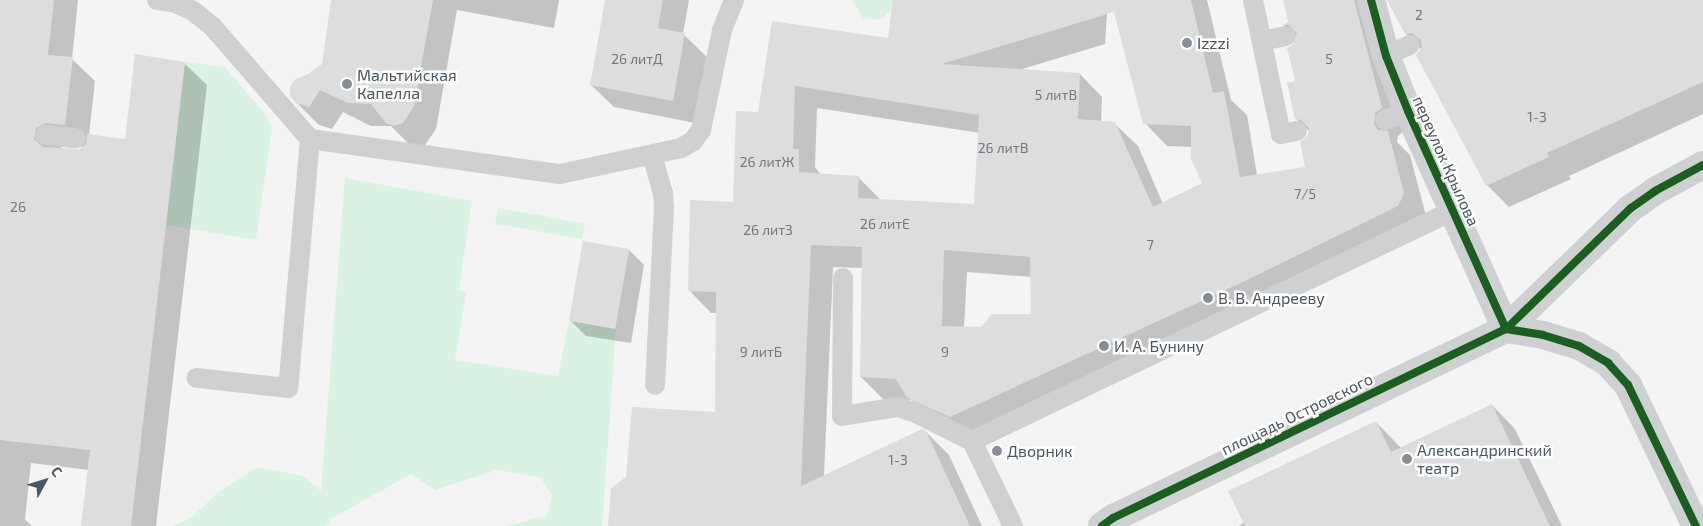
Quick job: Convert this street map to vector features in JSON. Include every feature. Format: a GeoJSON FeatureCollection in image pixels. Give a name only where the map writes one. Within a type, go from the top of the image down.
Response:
{"type":"FeatureCollection","features":[{"type":"Feature","properties":{"kind":"street","name":"переулок Крылова"},"geometry":{"type":"LineString","coordinates":[[1368,12],[1386,56],[1396,115],[1452,211],[1506,329]]}},
{"type":"Feature","properties":{"kind":"street","name":"площадь Островского"},"geometry":{"type":"LineString","coordinates":[[1102,526],[1113,518],[1506,329],[1631,208],[1654,191],[1703,165]]}},
{"type":"Feature","properties":{"kind":"street"},"geometry":{"type":"LineString","coordinates":[[1506,329],[1543,335],[1579,346],[1608,363],[1628,385],[1696,526]]}},
{"type":"Feature","properties":{"kind":"lane"},"geometry":{"type":"LineString","coordinates":[[157,0],[173,2],[193,11],[212,26],[310,139],[560,174],[681,148],[693,141],[701,130],[722,30],[734,0]]}},
{"type":"Feature","properties":{"kind":"lane"},"geometry":{"type":"LineString","coordinates":[[1253,0],[1281,134],[1297,131]]}},
{"type":"Feature","properties":{"kind":"lane"},"geometry":{"type":"LineString","coordinates":[[1262,41],[1285,36]]}},
{"type":"Feature","properties":{"kind":"lane"},"geometry":{"type":"LineString","coordinates":[[1386,56],[1410,45]]}},
{"type":"Feature","properties":{"kind":"lane"},"geometry":{"type":"LineString","coordinates":[[45,135],[76,138]]}},
{"type":"Feature","properties":{"kind":"lane"},"geometry":{"type":"LineString","coordinates":[[197,378],[288,388],[310,139]]}},
{"type":"Feature","properties":{"kind":"lane"},"geometry":{"type":"LineString","coordinates":[[652,155],[663,193],[664,208],[655,384]]}},
{"type":"Feature","properties":{"kind":"lane"},"geometry":{"type":"LineString","coordinates":[[972,441],[1452,211]]}},
{"type":"Feature","properties":{"kind":"lane"},"geometry":{"type":"LineString","coordinates":[[843,278],[842,416],[898,407],[916,413],[972,441],[1013,526]]}},
{"type":"Feature","properties":{"kind":"green space"},"geometry":{"type":"Polygon","coordinates":[[[852,0],[893,0],[892,9],[881,20],[863,18],[852,0]]]}},
{"type":"Feature","properties":{"kind":"green space"},"geometry":{"type":"Polygon","coordinates":[[[185,62],[225,67],[267,116],[272,128],[256,240],[166,225],[185,62]]]}},
{"type":"Feature","properties":{"kind":"green space"},"geometry":{"type":"Polygon","coordinates":[[[345,178],[472,201],[459,290],[466,292],[455,360],[558,376],[569,321],[616,328],[602,526],[505,526],[547,516],[552,495],[540,477],[497,470],[435,490],[411,474],[332,518],[326,526],[172,526],[190,519],[217,493],[257,467],[303,476],[321,491],[345,178]]]}},
{"type":"Feature","properties":{"kind":"green space"},"geometry":{"type":"Polygon","coordinates":[[[498,208],[585,223],[582,239],[495,224],[498,208]]]}},
{"type":"Feature","properties":{"kind":"building"},"geometry":{"type":"Polygon","coordinates":[[[0,0],[54,0],[48,55],[73,57],[65,125],[46,123],[36,128],[34,139],[43,147],[80,149],[86,144],[87,134],[125,139],[135,54],[185,62],[131,526],[81,526],[90,450],[0,440],[0,0]]]}},
{"type":"Feature","properties":{"kind":"building"},"geometry":{"type":"Polygon","coordinates":[[[331,0],[433,0],[414,106],[403,123],[394,126],[386,123],[371,104],[348,103],[320,90],[309,107],[296,103],[290,96],[290,87],[294,80],[308,74],[322,64],[331,0]]]}},
{"type":"Feature","properties":{"kind":"building"},"geometry":{"type":"Polygon","coordinates":[[[605,0],[663,0],[658,28],[685,33],[673,101],[590,85],[605,0]]]}},
{"type":"Feature","properties":{"kind":"building"},"geometry":{"type":"Polygon","coordinates":[[[893,0],[1191,0],[1213,93],[1224,91],[1240,177],[1305,167],[1300,142],[1308,135],[1309,128],[1301,120],[1295,119],[1287,83],[1295,81],[1287,48],[1293,44],[1297,34],[1289,25],[1282,25],[1288,22],[1283,0],[1354,0],[1382,108],[1375,113],[1374,124],[1378,130],[1388,131],[1404,193],[1398,206],[1390,210],[1247,280],[950,417],[907,398],[896,379],[860,377],[862,247],[811,245],[801,486],[922,429],[926,431],[970,526],[608,526],[611,488],[626,477],[632,407],[715,412],[716,292],[688,291],[690,200],[733,202],[736,111],[758,112],[772,21],[888,38],[893,0]],[[1114,12],[942,64],[1080,73],[1078,119],[1115,122],[1153,207],[1202,183],[1191,159],[1191,126],[1143,124],[1114,12]],[[795,86],[793,149],[799,149],[799,172],[859,176],[858,198],[974,204],[979,115],[795,86]],[[944,250],[942,326],[981,327],[992,314],[1031,314],[1030,257],[944,250]]]}},
{"type":"Feature","properties":{"kind":"building"},"geometry":{"type":"Polygon","coordinates":[[[1387,0],[1703,0],[1703,82],[1547,153],[1549,157],[1486,186],[1416,55],[1422,47],[1421,40],[1412,33],[1405,34],[1387,0]]]}},
{"type":"Feature","properties":{"kind":"building"},"geometry":{"type":"Polygon","coordinates":[[[583,241],[629,249],[615,329],[569,321],[583,241]]]}},
{"type":"Feature","properties":{"kind":"building","name":"Александринский театр"},"geometry":{"type":"Polygon","coordinates":[[[1492,404],[1550,526],[1245,526],[1228,491],[1376,421],[1391,452],[1492,404]]]}},
{"type":"Feature","properties":{"kind":"cycle path"},"geometry":{"type":"LineString","coordinates":[[1371,0],[1386,56],[1408,111],[1506,329]]}},
{"type":"Feature","properties":{"kind":"cycle path"},"geometry":{"type":"LineString","coordinates":[[1102,526],[1113,518],[1506,329],[1631,208],[1655,191],[1703,165]]}},
{"type":"Feature","properties":{"kind":"cycle path"},"geometry":{"type":"LineString","coordinates":[[1506,329],[1543,335],[1579,346],[1608,363],[1628,385],[1696,526]]}},
{"type":"Feature","properties":{"kind":"place","name":"Izzzi"},"geometry":{"type":"Point","coordinates":[1187,43]}},
{"type":"Feature","properties":{"kind":"place","name":"Мальтийская Капелла"},"geometry":{"type":"Point","coordinates":[347,84]}},
{"type":"Feature","properties":{"kind":"place","name":"В. В. Андрееву"},"geometry":{"type":"Point","coordinates":[1208,298]}},
{"type":"Feature","properties":{"kind":"place","name":"И. А. Бунину"},"geometry":{"type":"Point","coordinates":[1104,346]}},
{"type":"Feature","properties":{"kind":"place","name":"Дворник"},"geometry":{"type":"Point","coordinates":[997,451]}},
{"type":"Feature","properties":{"kind":"place","name":"Александринский театр"},"geometry":{"type":"Point","coordinates":[1407,459]}}]}
